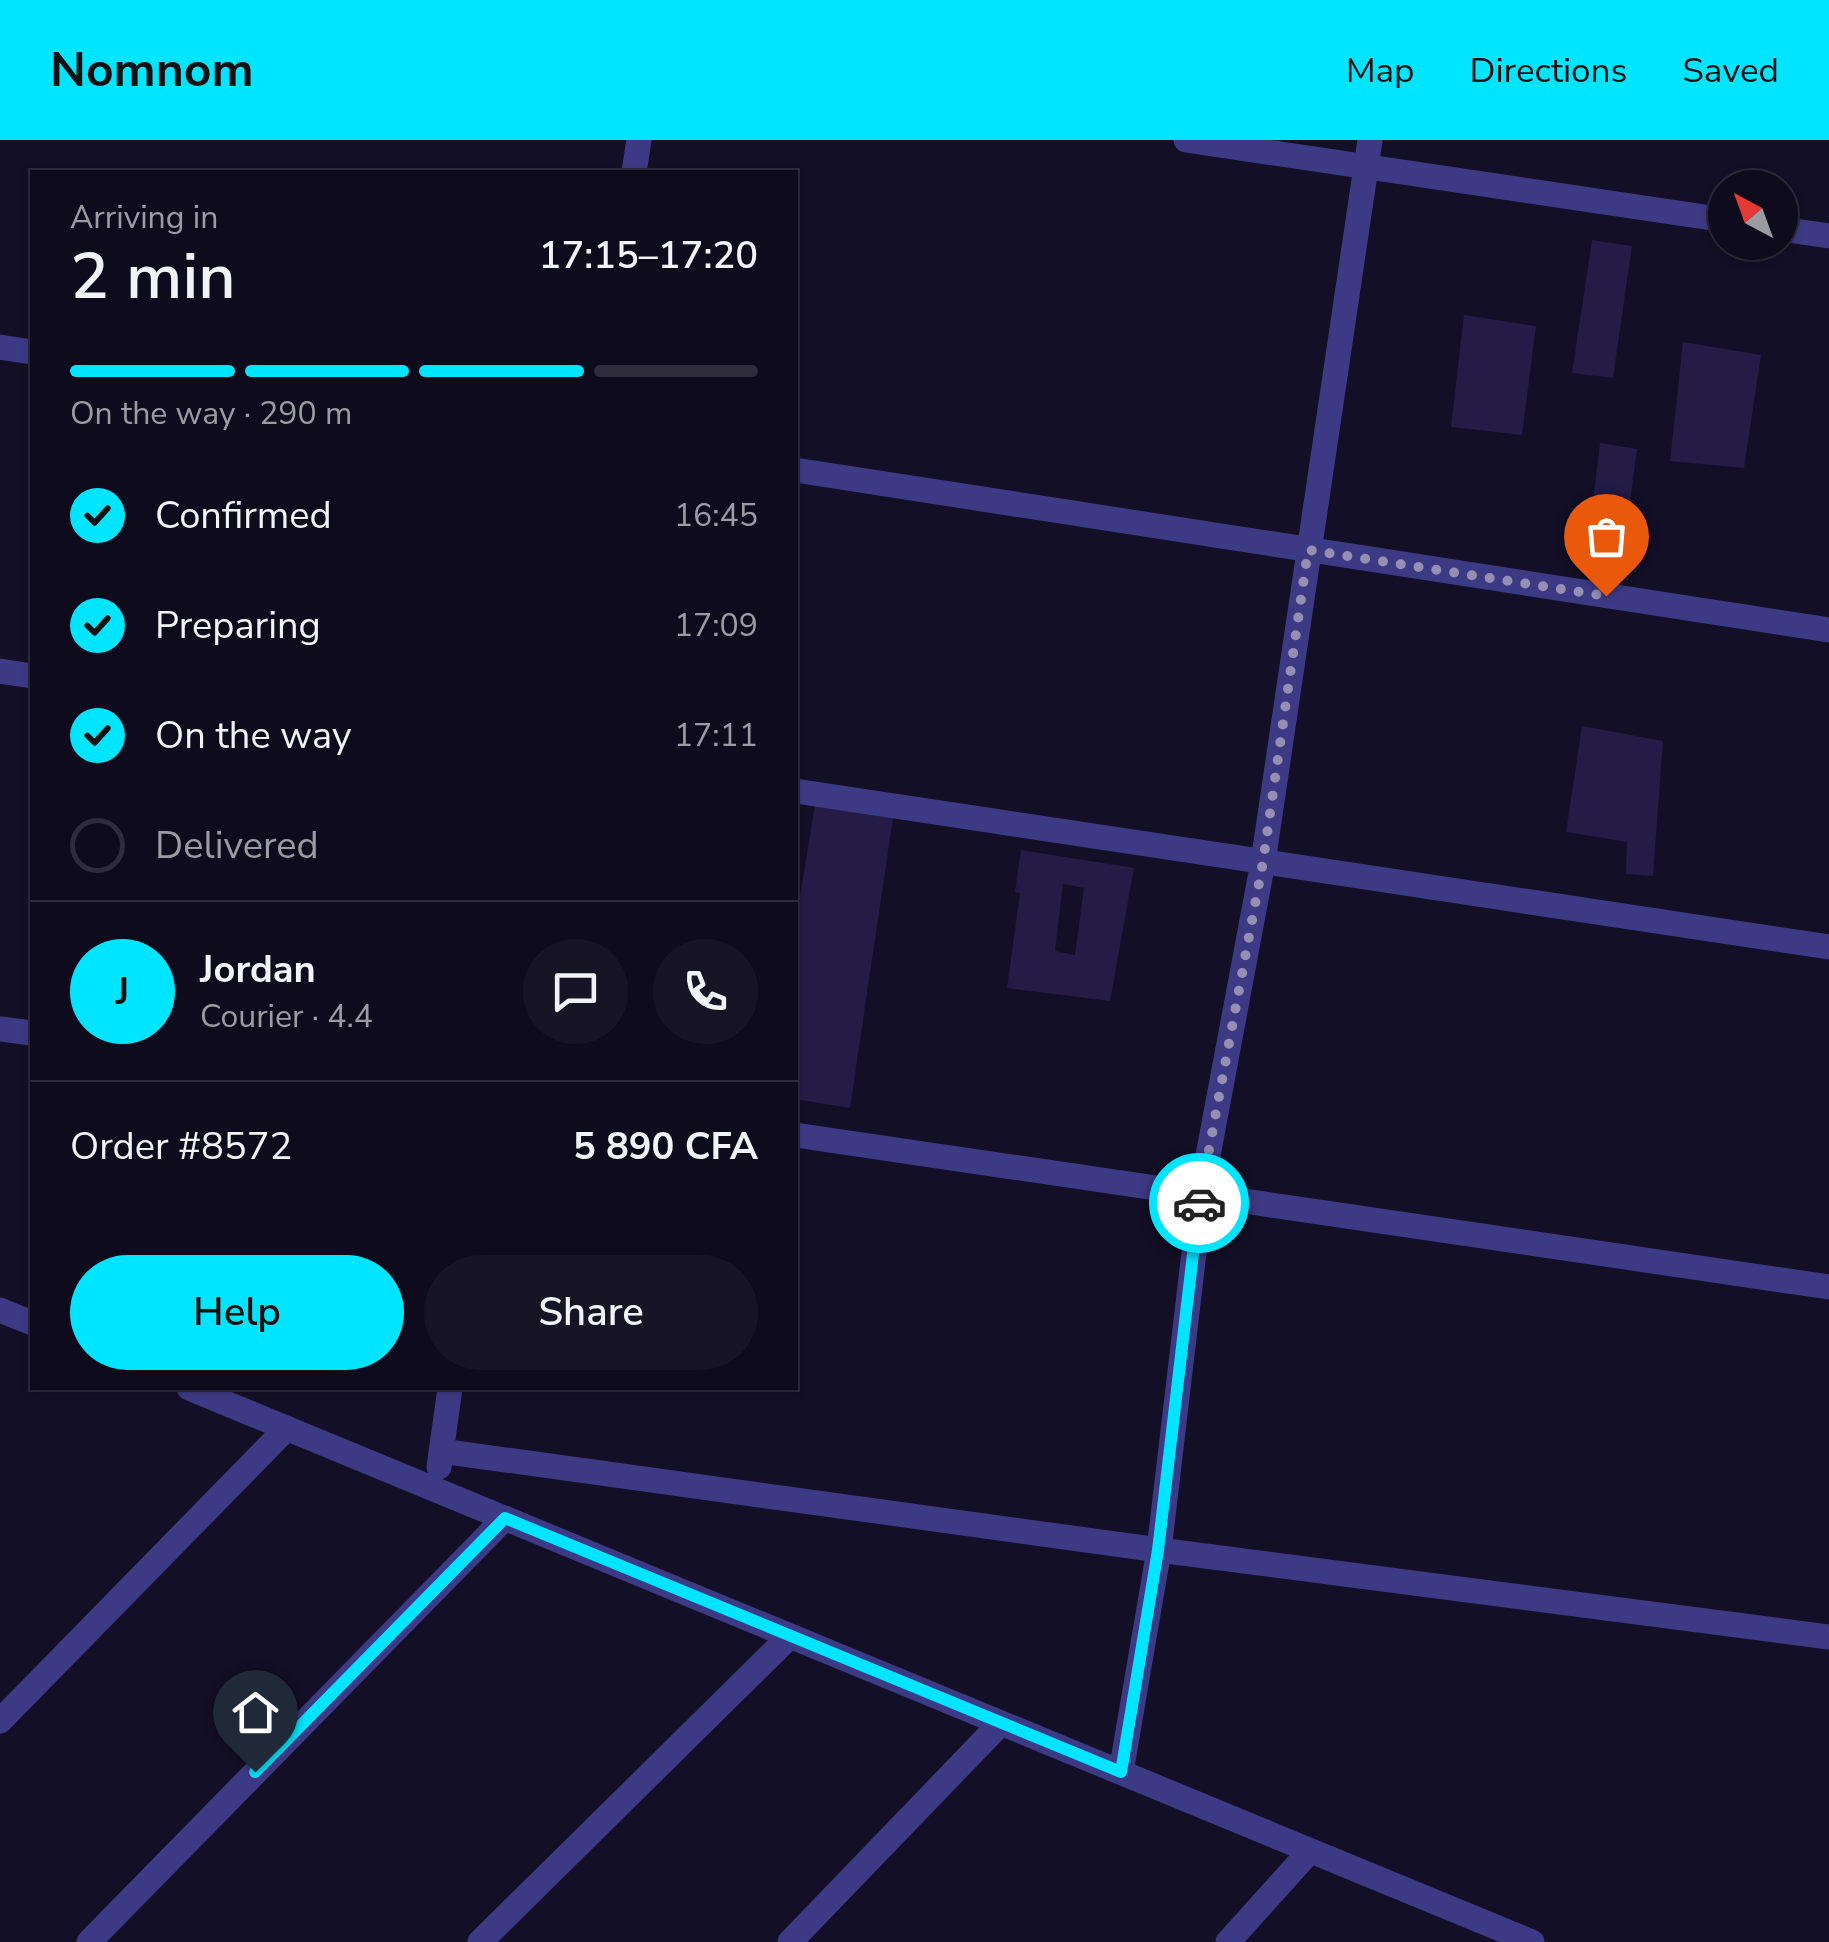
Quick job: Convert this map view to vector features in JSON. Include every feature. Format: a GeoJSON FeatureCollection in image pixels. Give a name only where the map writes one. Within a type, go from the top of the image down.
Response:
{"type":"FeatureCollection","features":[{"type":"Feature","properties":{"kind":"street"},"geometry":{"type":"LineString","coordinates":[[634,170],[638,140]]}},
{"type":"Feature","properties":{"kind":"street"},"geometry":{"type":"LineString","coordinates":[[1186,140],[1708,217]]}},
{"type":"Feature","properties":{"kind":"street"},"geometry":{"type":"LineString","coordinates":[[1121,1772],[1158,1550],[1200,1193],[1263,862],[1370,140]]}},
{"type":"Feature","properties":{"kind":"street"},"geometry":{"type":"LineString","coordinates":[[1798,232],[1829,236]]}},
{"type":"Feature","properties":{"kind":"street"},"geometry":{"type":"LineString","coordinates":[[0,347],[30,352]]}},
{"type":"Feature","properties":{"kind":"street"},"geometry":{"type":"LineString","coordinates":[[798,470],[1829,630]]}},
{"type":"Feature","properties":{"kind":"street"},"geometry":{"type":"LineString","coordinates":[[0,672],[30,676]]}},
{"type":"Feature","properties":{"kind":"street"},"geometry":{"type":"LineString","coordinates":[[798,791],[1829,947]]}},
{"type":"Feature","properties":{"kind":"street"},"geometry":{"type":"LineString","coordinates":[[0,1028],[30,1033]]}},
{"type":"Feature","properties":{"kind":"street"},"geometry":{"type":"LineString","coordinates":[[798,1135],[1829,1286]]}},
{"type":"Feature","properties":{"kind":"street"},"geometry":{"type":"LineString","coordinates":[[193,1390],[1532,1942]]}},
{"type":"Feature","properties":{"kind":"street"},"geometry":{"type":"LineString","coordinates":[[436,1490],[450,1390]]}},
{"type":"Feature","properties":{"kind":"street"},"geometry":{"type":"LineString","coordinates":[[0,1721],[287,1428]]}},
{"type":"Feature","properties":{"kind":"street"},"geometry":{"type":"LineString","coordinates":[[441,1451],[1829,1637]]}},
{"type":"Feature","properties":{"kind":"street"},"geometry":{"type":"LineString","coordinates":[[88,1942],[505,1518]]}},
{"type":"Feature","properties":{"kind":"street"},"geometry":{"type":"LineString","coordinates":[[480,1942],[790,1636]]}},
{"type":"Feature","properties":{"kind":"street"},"geometry":{"type":"LineString","coordinates":[[790,1942],[1001,1723]]}},
{"type":"Feature","properties":{"kind":"street"},"geometry":{"type":"LineString","coordinates":[[1228,1942],[1310,1850]]}},
{"type":"Feature","properties":{"kind":"building"},"geometry":{"type":"Polygon","coordinates":[[[1592,240],[1632,246],[1613,378],[1572,373],[1592,240]]]}},
{"type":"Feature","properties":{"kind":"building"},"geometry":{"type":"Polygon","coordinates":[[[1464,315],[1536,326],[1522,435],[1451,427],[1464,315]]]}},
{"type":"Feature","properties":{"kind":"building"},"geometry":{"type":"Polygon","coordinates":[[[1683,342],[1761,355],[1744,468],[1670,461],[1683,342]]]}},
{"type":"Feature","properties":{"kind":"building"},"geometry":{"type":"Polygon","coordinates":[[[1600,443],[1637,449],[1626,533],[1590,527],[1600,443]]]}},
{"type":"Feature","properties":{"kind":"building"},"geometry":{"type":"Polygon","coordinates":[[[1582,726],[1663,741],[1653,876],[1626,874],[1627,842],[1566,832],[1582,726]]]}},
{"type":"Feature","properties":{"kind":"building"},"geometry":{"type":"Polygon","coordinates":[[[815,804],[893,818],[850,1108],[798,1099],[798,909],[815,804]]]}},
{"type":"Feature","properties":{"kind":"building"},"geometry":{"type":"Polygon","coordinates":[[[1021,850],[1134,868],[1110,1001],[1007,988],[1020,893],[1015,892],[1021,850]],[[1063,884],[1055,951],[1075,955],[1084,888],[1063,884]]]}},
{"type":"Feature","properties":{"kind":"way so far"},"geometry":{"type":"LineString","coordinates":[[1199,1203],[1263,862],[1308,550],[1606,596]]}},
{"type":"Feature","properties":{"kind":"route"},"geometry":{"type":"LineString","coordinates":[[255,1772],[505,1518],[1121,1772],[1158,1550],[1199,1203]]}}]}
